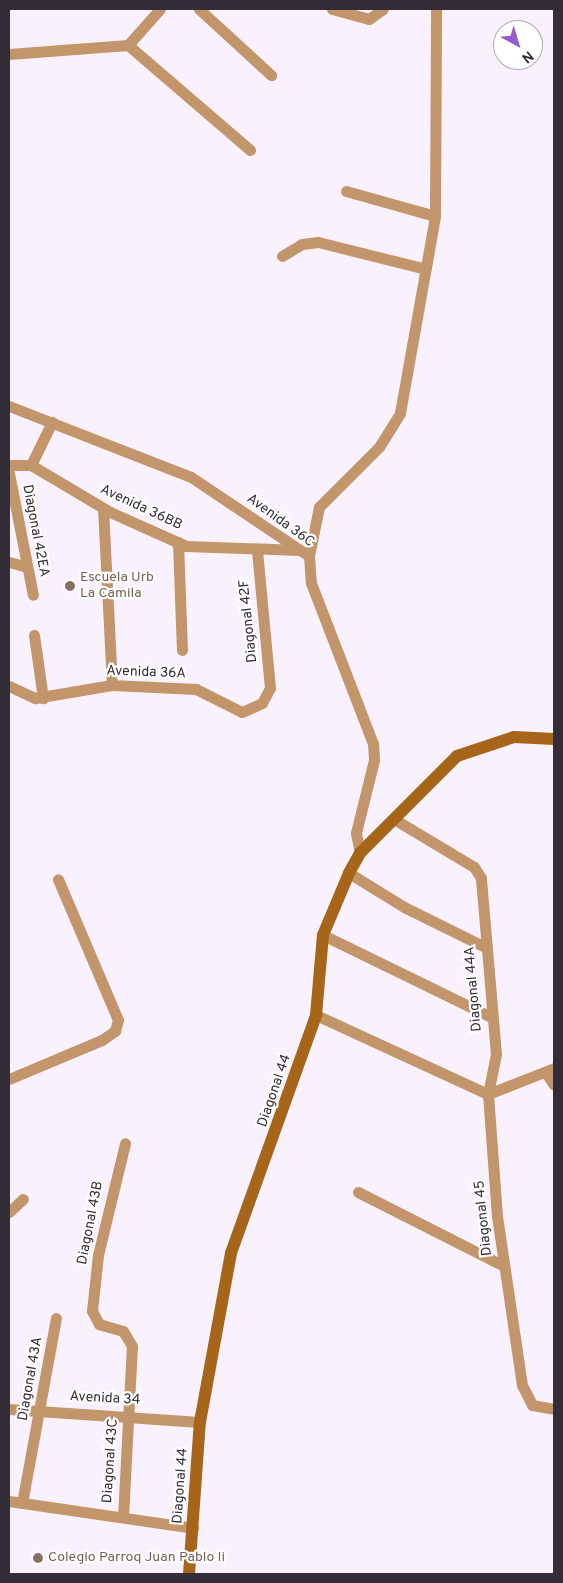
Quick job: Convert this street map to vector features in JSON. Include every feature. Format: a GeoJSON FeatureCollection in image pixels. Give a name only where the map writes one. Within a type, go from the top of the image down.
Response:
{"type":"FeatureCollection","features":[{"type":"Feature","properties":{"kind":"main road","name":"Diagonal 44"},"geometry":{"type":"LineString","coordinates":[[189,1574],[200,1422],[231,1253],[316,1015],[323,935],[349,873],[360,853],[397,821],[457,756],[514,737],[554,739]]}},
{"type":"Feature","properties":{"kind":"street"},"geometry":{"type":"LineString","coordinates":[[9,54],[128,45],[160,9]]}},
{"type":"Feature","properties":{"kind":"street"},"geometry":{"type":"LineString","coordinates":[[199,9],[271,75]]}},
{"type":"Feature","properties":{"kind":"street"},"geometry":{"type":"LineString","coordinates":[[332,9],[369,19],[383,9]]}},
{"type":"Feature","properties":{"kind":"street"},"geometry":{"type":"LineString","coordinates":[[304,553],[318,507],[379,447],[400,413],[436,216],[436,9]]}},
{"type":"Feature","properties":{"kind":"street"},"geometry":{"type":"LineString","coordinates":[[128,45],[250,150]]}},
{"type":"Feature","properties":{"kind":"street"},"geometry":{"type":"LineString","coordinates":[[346,191],[436,216]]}},
{"type":"Feature","properties":{"kind":"street"},"geometry":{"type":"LineString","coordinates":[[282,256],[302,244],[318,242],[426,269]]}},
{"type":"Feature","properties":{"kind":"street","name":"Avenida 36C"},"geometry":{"type":"LineString","coordinates":[[9,406],[191,477],[304,553],[311,583],[373,744],[374,760],[356,833],[360,853]]}},
{"type":"Feature","properties":{"kind":"street"},"geometry":{"type":"LineString","coordinates":[[9,465],[31,465],[52,422]]}},
{"type":"Feature","properties":{"kind":"street","name":"Avenida 36BB"},"geometry":{"type":"LineString","coordinates":[[31,465],[103,508],[186,546],[304,553]]}},
{"type":"Feature","properties":{"kind":"street","name":"Diagonal 42EA"},"geometry":{"type":"LineString","coordinates":[[9,473],[24,566],[33,594]]}},
{"type":"Feature","properties":{"kind":"street"},"geometry":{"type":"LineString","coordinates":[[103,508],[112,685]]}},
{"type":"Feature","properties":{"kind":"street"},"geometry":{"type":"LineString","coordinates":[[178,542],[182,650]]}},
{"type":"Feature","properties":{"kind":"street","name":"Diagonal 42F"},"geometry":{"type":"LineString","coordinates":[[257,550],[270,688]]}},
{"type":"Feature","properties":{"kind":"street"},"geometry":{"type":"LineString","coordinates":[[9,562],[24,566]]}},
{"type":"Feature","properties":{"kind":"street"},"geometry":{"type":"LineString","coordinates":[[9,686],[43,698],[34,635]]}},
{"type":"Feature","properties":{"kind":"street","name":"Avenida 36A"},"geometry":{"type":"LineString","coordinates":[[43,698],[112,685],[196,689],[242,712],[262,703],[270,688]]}},
{"type":"Feature","properties":{"kind":"street","name":"Diagonal 44A"},"geometry":{"type":"LineString","coordinates":[[397,821],[474,867],[482,878],[485,947],[497,1063],[488,1094]]}},
{"type":"Feature","properties":{"kind":"street"},"geometry":{"type":"LineString","coordinates":[[349,873],[404,907],[485,947]]}},
{"type":"Feature","properties":{"kind":"street"},"geometry":{"type":"LineString","coordinates":[[9,1079],[102,1040],[115,1031],[118,1020],[58,879]]}},
{"type":"Feature","properties":{"kind":"street"},"geometry":{"type":"LineString","coordinates":[[323,935],[491,1017]]}},
{"type":"Feature","properties":{"kind":"street"},"geometry":{"type":"LineString","coordinates":[[316,1015],[488,1094],[550,1070],[554,1085]]}},
{"type":"Feature","properties":{"kind":"street","name":"Diagonal 45"},"geometry":{"type":"LineString","coordinates":[[488,1094],[504,1266],[522,1385],[532,1405],[554,1410]]}},
{"type":"Feature","properties":{"kind":"street","name":"Diagonal 43B"},"geometry":{"type":"LineString","coordinates":[[125,1143],[98,1256],[92,1311],[100,1324],[123,1331],[132,1346]]}},
{"type":"Feature","properties":{"kind":"street"},"geometry":{"type":"LineString","coordinates":[[358,1192],[504,1266]]}},
{"type":"Feature","properties":{"kind":"street"},"geometry":{"type":"LineString","coordinates":[[9,1212],[23,1200]]}},
{"type":"Feature","properties":{"kind":"street","name":"Diagonal 43A"},"geometry":{"type":"LineString","coordinates":[[22,1503],[56,1318]]}},
{"type":"Feature","properties":{"kind":"street","name":"Diagonal 43C"},"geometry":{"type":"LineString","coordinates":[[123,1518],[132,1346]]}},
{"type":"Feature","properties":{"kind":"street","name":"Avenida 34"},"geometry":{"type":"LineString","coordinates":[[9,1410],[129,1415],[200,1422]]}},
{"type":"Feature","properties":{"kind":"street"},"geometry":{"type":"LineString","coordinates":[[9,1501],[193,1528]]}},
{"type":"Feature","properties":{"kind":"place","name":"Escuela Urb La Camila"},"geometry":{"type":"Point","coordinates":[70,586]}},
{"type":"Feature","properties":{"kind":"place","name":"Colegio Parroq Juan Pablo Ii"},"geometry":{"type":"Point","coordinates":[38,1558]}}]}
